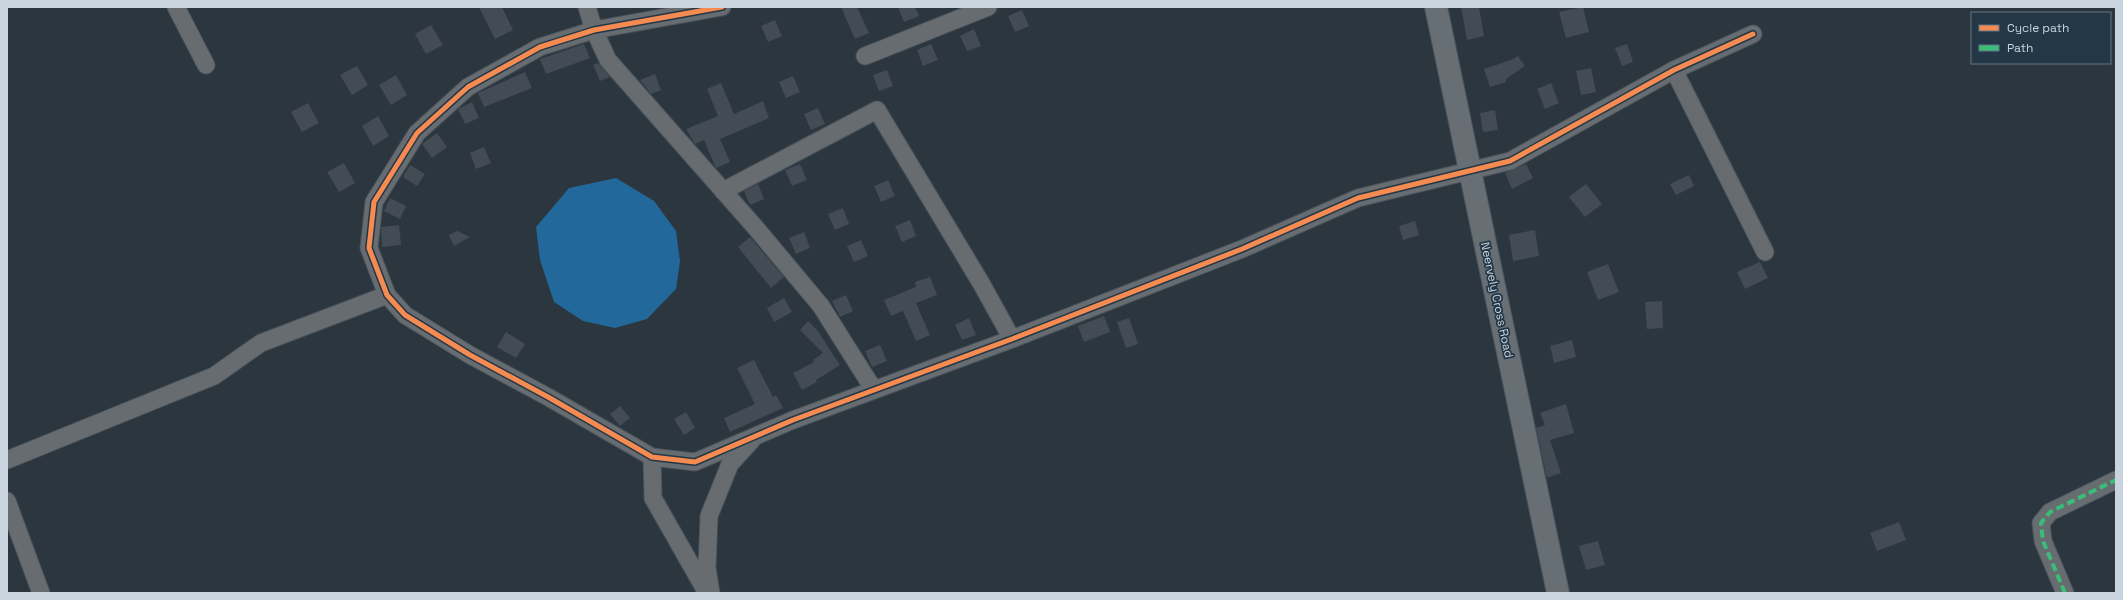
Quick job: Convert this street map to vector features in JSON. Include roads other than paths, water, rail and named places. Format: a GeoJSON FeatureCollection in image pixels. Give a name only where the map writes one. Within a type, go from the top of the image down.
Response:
{"type":"FeatureCollection","features":[{"type":"Feature","properties":{"kind":"street"},"geometry":{"type":"LineString","coordinates":[[176,7],[206,65]]}},
{"type":"Feature","properties":{"kind":"street"},"geometry":{"type":"LineString","coordinates":[[587,7],[594,30],[608,60],[821,306],[874,390]]}},
{"type":"Feature","properties":{"kind":"street"},"geometry":{"type":"LineString","coordinates":[[722,7],[594,30],[540,47],[468,87],[417,133],[374,202],[369,248],[387,295],[405,315],[411,319],[470,355],[548,397],[652,457],[695,462],[756,436],[874,390],[1012,339],[1242,249],[1358,198],[1510,161],[1674,70],[1753,34]]}},
{"type":"Feature","properties":{"kind":"street"},"geometry":{"type":"LineString","coordinates":[[865,56],[988,7]]}},
{"type":"Feature","properties":{"kind":"street","name":"Neervely Cross Road"},"geometry":{"type":"LineString","coordinates":[[1436,7],[1558,593]]}},
{"type":"Feature","properties":{"kind":"street"},"geometry":{"type":"LineString","coordinates":[[1674,70],[1765,252]]}},
{"type":"Feature","properties":{"kind":"street"},"geometry":{"type":"LineString","coordinates":[[723,191],[877,110],[981,283],[1012,339]]}},
{"type":"Feature","properties":{"kind":"street"},"geometry":{"type":"LineString","coordinates":[[7,460],[214,376],[261,343],[387,295]]}},
{"type":"Feature","properties":{"kind":"street"},"geometry":{"type":"LineString","coordinates":[[711,593],[707,568],[709,516],[730,464],[756,436]]}},
{"type":"Feature","properties":{"kind":"street"},"geometry":{"type":"LineString","coordinates":[[652,457],[653,498],[707,593]]}},
{"type":"Feature","properties":{"kind":"street"},"geometry":{"type":"LineString","coordinates":[[2065,593],[2043,541],[2041,523],[2050,512],[2116,480]]}},
{"type":"Feature","properties":{"kind":"street"},"geometry":{"type":"LineString","coordinates":[[7,501],[41,593]]}},
{"type":"Feature","properties":{"kind":"water"},"geometry":{"type":"Polygon","coordinates":[[[616,178],[654,201],[676,231],[680,261],[676,289],[647,319],[615,328],[583,321],[554,302],[540,260],[536,227],[569,188],[616,178]]]}}]}
